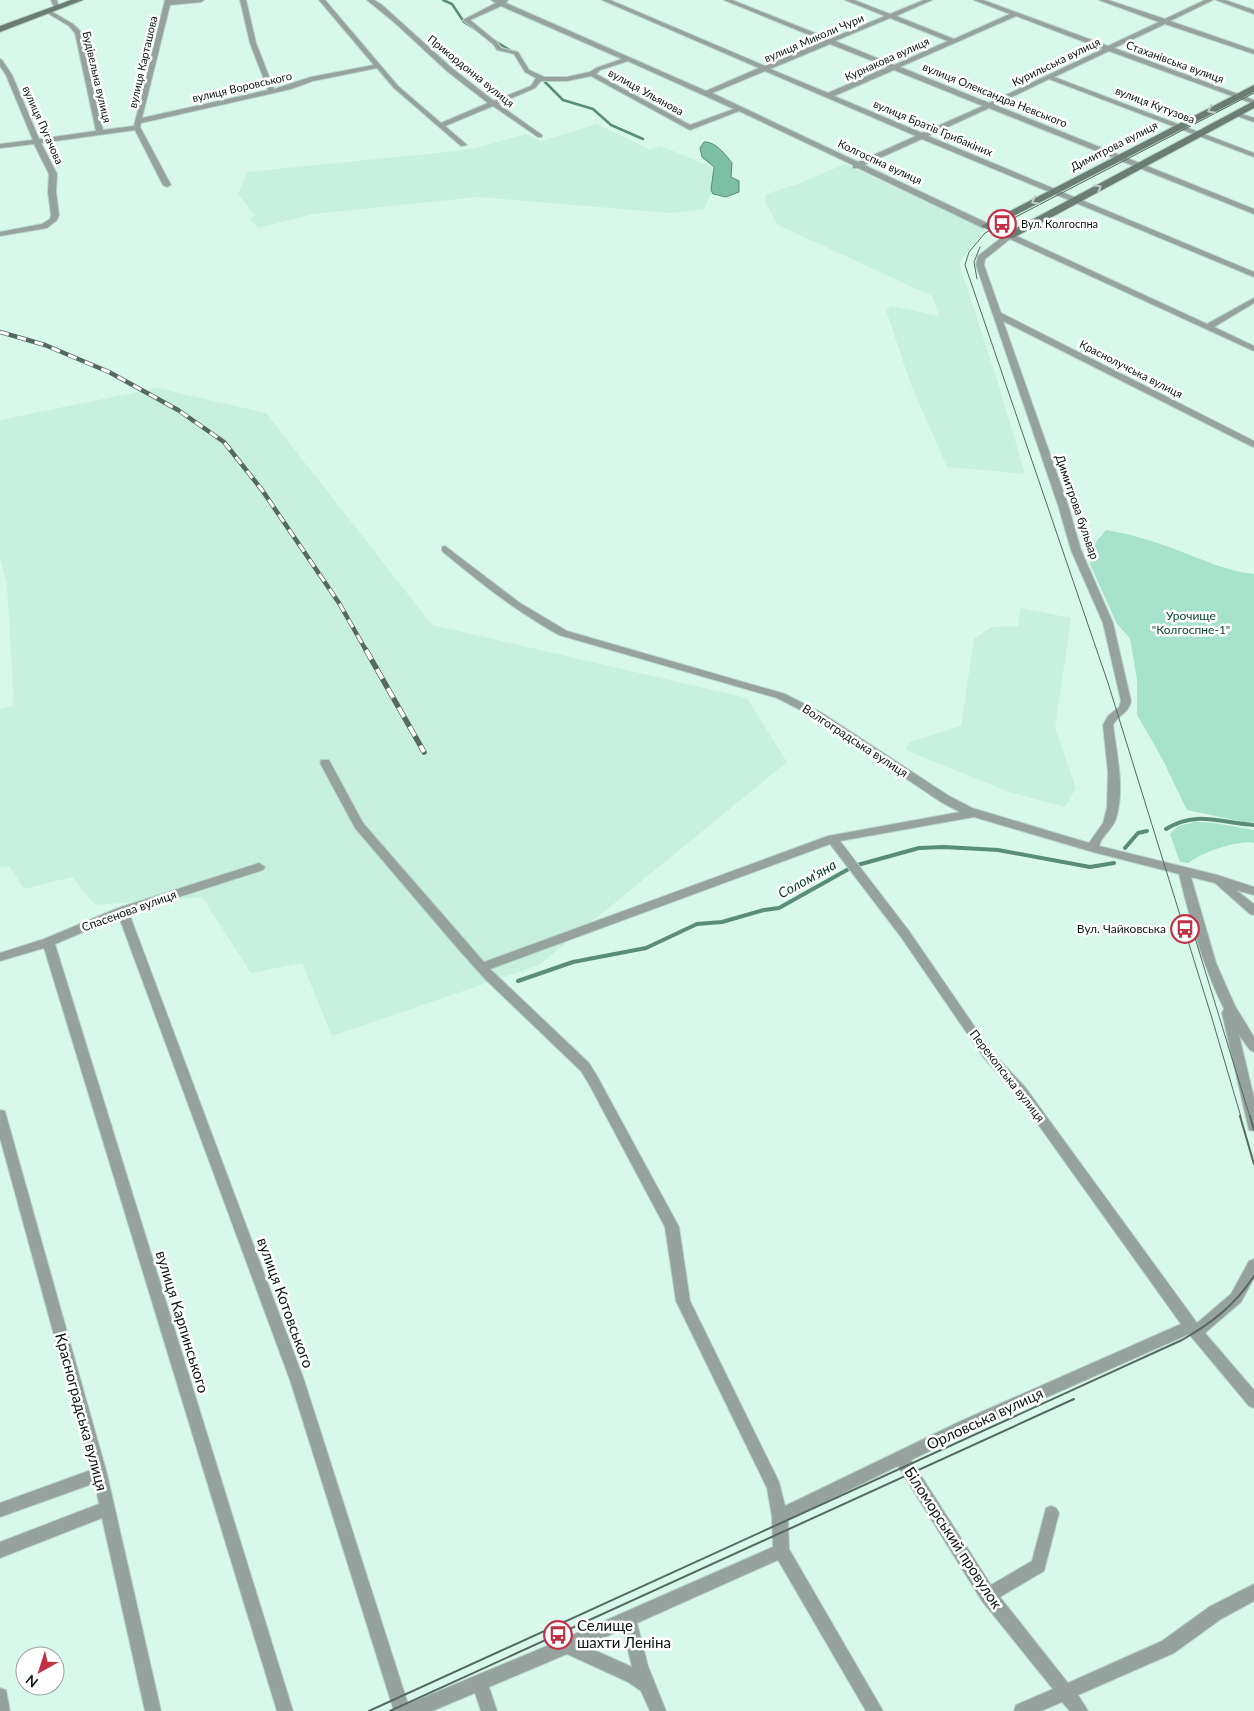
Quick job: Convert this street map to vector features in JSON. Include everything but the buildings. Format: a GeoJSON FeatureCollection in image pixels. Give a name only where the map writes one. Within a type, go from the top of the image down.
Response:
{"type":"FeatureCollection","features":[{"type":"Feature","properties":{"kind":"street"},"geometry":{"type":"LineString","coordinates":[[0,29],[47,12],[56,4],[79,0]]}},
{"type":"Feature","properties":{"kind":"street"},"geometry":{"type":"LineString","coordinates":[[167,1],[201,0]]}},
{"type":"Feature","properties":{"kind":"street"},"geometry":{"type":"LineString","coordinates":[[243,0],[253,44],[272,91]]}},
{"type":"Feature","properties":{"kind":"street"},"geometry":{"type":"LineString","coordinates":[[322,0],[396,87],[463,145]]}},
{"type":"Feature","properties":{"kind":"street","name":"Прикордонна вулиця"},"geometry":{"type":"LineString","coordinates":[[370,0],[387,11],[439,61],[494,105],[540,136]]}},
{"type":"Feature","properties":{"kind":"street"},"geometry":{"type":"LineString","coordinates":[[510,0],[498,2],[466,20],[495,43],[499,49],[516,54],[527,71],[543,79]]}},
{"type":"Feature","properties":{"kind":"street","name":"вулиця Братів Грибакіних"},"geometry":{"type":"LineString","coordinates":[[605,0],[922,136],[1254,275]]}},
{"type":"Feature","properties":{"kind":"street","name":"вулиця Олександра Невського"},"geometry":{"type":"LineString","coordinates":[[727,0],[1254,212]]}},
{"type":"Feature","properties":{"kind":"street"},"geometry":{"type":"LineString","coordinates":[[848,0],[954,41]]}},
{"type":"Feature","properties":{"kind":"street","name":"вулиця Миколи Чури"},"geometry":{"type":"LineString","coordinates":[[706,93],[929,0]]}},
{"type":"Feature","properties":{"kind":"street","name":"Стаханівська вулиця"},"geometry":{"type":"LineString","coordinates":[[977,0],[1254,103]]}},
{"type":"Feature","properties":{"kind":"street"},"geometry":{"type":"LineString","coordinates":[[1102,0],[1254,52]]}},
{"type":"Feature","properties":{"kind":"street","name":"Курильська вулиця"},"geometry":{"type":"LineString","coordinates":[[856,166],[990,105],[1210,0]]}},
{"type":"Feature","properties":{"kind":"street"},"geometry":{"type":"LineString","coordinates":[[1219,0],[1254,12]]}},
{"type":"Feature","properties":{"kind":"street","name":"вулиця Карташова"},"geometry":{"type":"LineString","coordinates":[[138,124],[167,1]]}},
{"type":"Feature","properties":{"kind":"street","name":"Колгоспна вулиця"},"geometry":{"type":"LineString","coordinates":[[498,2],[706,93],[856,166],[1254,349]]}},
{"type":"Feature","properties":{"kind":"street","name":"Будівельна вулиця"},"geometry":{"type":"LineString","coordinates":[[47,12],[71,25],[78,32],[100,133]]}},
{"type":"Feature","properties":{"kind":"street","name":"Курнакова вулиця"},"geometry":{"type":"LineString","coordinates":[[828,96],[1016,14]]}},
{"type":"Feature","properties":{"kind":"street"},"geometry":{"type":"LineString","coordinates":[[439,126],[494,105],[533,87],[539,79],[567,79],[592,74],[598,69],[628,59]]}},
{"type":"Feature","properties":{"kind":"street","name":"вулиця Пугачова"},"geometry":{"type":"LineString","coordinates":[[0,61],[53,174],[52,192],[55,215],[54,220],[44,226],[0,234]]}},
{"type":"Feature","properties":{"kind":"street","name":"вулиця Воровського"},"geometry":{"type":"LineString","coordinates":[[0,146],[100,133],[291,87],[311,79],[380,66]]}},
{"type":"Feature","properties":{"kind":"street","name":"вулиця Ульянова"},"geometry":{"type":"LineString","coordinates":[[592,74],[690,128],[739,109]]}},
{"type":"Feature","properties":{"kind":"street","name":"вулиця Кутузова"},"geometry":{"type":"LineString","coordinates":[[1049,77],[1254,155]]}},
{"type":"Feature","properties":{"kind":"street","name":"Димитрова вулиця"},"geometry":{"type":"LineString","coordinates":[[986,226],[1254,88]]}},
{"type":"Feature","properties":{"kind":"street"},"geometry":{"type":"LineString","coordinates":[[1009,236],[1254,103]]}},
{"type":"Feature","properties":{"kind":"street"},"geometry":{"type":"LineString","coordinates":[[1236,114],[1254,120]]}},
{"type":"Feature","properties":{"kind":"street"},"geometry":{"type":"LineString","coordinates":[[138,124],[167,186]]}},
{"type":"Feature","properties":{"kind":"street","name":"Димитрова бульвар"},"geometry":{"type":"LineString","coordinates":[[1009,236],[987,252],[981,258],[980,265],[1063,505],[1076,550],[1108,623],[1126,701],[1126,707],[1123,711],[1111,717],[1108,725],[1114,791],[1113,800],[1109,823],[1096,837],[1092,848]]}},
{"type":"Feature","properties":{"kind":"street"},"geometry":{"type":"LineString","coordinates":[[1209,327],[1254,300]]}},
{"type":"Feature","properties":{"kind":"street","name":"Краснолучська вулиця"},"geometry":{"type":"LineString","coordinates":[[998,315],[1254,444]]}},
{"type":"Feature","properties":{"kind":"street","name":"Волгоградська вулиця"},"geometry":{"type":"LineString","coordinates":[[444,549],[480,579],[530,616],[563,633],[781,696],[818,715],[945,799],[974,813],[1092,848],[1217,879],[1254,891]]}},
{"type":"Feature","properties":{"kind":"street"},"geometry":{"type":"LineString","coordinates":[[325,763],[359,825],[481,968],[585,1067],[593,1080],[672,1227],[682,1301],[774,1487],[780,1516],[781,1551],[874,1711]]}},
{"type":"Feature","properties":{"kind":"street"},"geometry":{"type":"LineString","coordinates":[[481,968],[832,839],[974,813]]}},
{"type":"Feature","properties":{"kind":"street","name":"Перекопська вулиця"},"geometry":{"type":"LineString","coordinates":[[832,839],[905,934],[988,1055],[1021,1091],[1194,1329],[1254,1401]]}},
{"type":"Feature","properties":{"kind":"street","name":"Спасенова вулиця"},"geometry":{"type":"LineString","coordinates":[[0,957],[48,942],[122,911],[259,867]]}},
{"type":"Feature","properties":{"kind":"street"},"geometry":{"type":"LineString","coordinates":[[1184,872],[1195,920],[1224,996],[1254,1126]]}},
{"type":"Feature","properties":{"kind":"street"},"geometry":{"type":"LineString","coordinates":[[1217,879],[1254,911]]}},
{"type":"Feature","properties":{"kind":"street","name":"вулиця Котовського"},"geometry":{"type":"LineString","coordinates":[[122,911],[297,1380],[402,1711]]}},
{"type":"Feature","properties":{"kind":"street","name":"вулиця Карпинського"},"geometry":{"type":"LineString","coordinates":[[48,942],[285,1711]]}},
{"type":"Feature","properties":{"kind":"street"},"geometry":{"type":"LineString","coordinates":[[1224,996],[1254,1047]]}},
{"type":"Feature","properties":{"kind":"street","name":"Красноградська вулиця"},"geometry":{"type":"LineString","coordinates":[[0,1115],[100,1474],[106,1509],[154,1711]]}},
{"type":"Feature","properties":{"kind":"street","name":"Орловська вулиця"},"geometry":{"type":"LineString","coordinates":[[780,1516],[901,1458],[1194,1329],[1236,1298],[1254,1265]]}},
{"type":"Feature","properties":{"kind":"street","name":"Біломорський провулок"},"geometry":{"type":"LineString","coordinates":[[901,1458],[988,1595],[1067,1692],[1080,1711]]}},
{"type":"Feature","properties":{"kind":"street"},"geometry":{"type":"LineString","coordinates":[[0,1510],[100,1474]]}},
{"type":"Feature","properties":{"kind":"street"},"geometry":{"type":"LineString","coordinates":[[0,1550],[106,1509]]}},
{"type":"Feature","properties":{"kind":"street"},"geometry":{"type":"LineString","coordinates":[[988,1595],[1040,1566],[1051,1513]]}},
{"type":"Feature","properties":{"kind":"street"},"geometry":{"type":"LineString","coordinates":[[412,1711],[568,1646],[781,1551]]}},
{"type":"Feature","properties":{"kind":"street"},"geometry":{"type":"LineString","coordinates":[[1022,1711],[1168,1647],[1214,1612],[1254,1592]]}},
{"type":"Feature","properties":{"kind":"street"},"geometry":{"type":"LineString","coordinates":[[629,1619],[632,1644],[646,1685],[658,1711]]}},
{"type":"Feature","properties":{"kind":"street"},"geometry":{"type":"LineString","coordinates":[[568,1646],[634,1676],[646,1685]]}},
{"type":"Feature","properties":{"kind":"street"},"geometry":{"type":"LineString","coordinates":[[480,1683],[489,1711]]}},
{"type":"Feature","properties":{"kind":"street"},"geometry":{"type":"LineString","coordinates":[[0,1696],[2,1711]]}},
{"type":"Feature","properties":{"kind":"shaded area"},"geometry":{"type":"Polygon","coordinates":[[[597,124],[650,150],[661,146],[712,167],[714,188],[704,209],[671,213],[478,197],[313,214],[258,228],[250,219],[255,215],[238,194],[247,172],[457,151],[526,134],[541,141],[597,124]]]}},
{"type":"Feature","properties":{"kind":"shaded area"},"geometry":{"type":"Polygon","coordinates":[[[704,142],[716,146],[732,163],[731,177],[739,181],[739,192],[726,197],[713,194],[711,190],[714,167],[702,157],[700,148],[704,142]]]}},
{"type":"Feature","properties":{"kind":"shaded area"},"geometry":{"type":"Polygon","coordinates":[[[845,164],[985,230],[959,263],[1025,474],[947,467],[910,382],[886,310],[891,306],[939,316],[932,296],[778,225],[765,202],[766,194],[800,183],[845,164]]]}},
{"type":"Feature","properties":{"kind":"shaded area"},"geometry":{"type":"Polygon","coordinates":[[[157,388],[266,413],[432,625],[747,698],[787,762],[539,965],[332,1036],[302,963],[251,973],[202,897],[95,905],[72,877],[24,889],[9,866],[0,867],[0,709],[14,705],[7,585],[0,558],[0,420],[157,388]]]}},
{"type":"Feature","properties":{"kind":"shaded area"},"geometry":{"type":"Polygon","coordinates":[[[1021,608],[1071,618],[1055,728],[1076,788],[1065,807],[1006,791],[905,750],[910,742],[961,726],[974,639],[991,627],[1018,626],[1021,608]]]}},
{"type":"Feature","properties":{"kind":"green space","name":"Урочище \"Колгоспне-1\""},"geometry":{"type":"Polygon","coordinates":[[[1106,530],[1142,538],[1225,568],[1254,574],[1254,822],[1244,822],[1187,810],[1162,758],[1137,715],[1137,680],[1130,638],[1117,624],[1090,564],[1091,548],[1106,530]]]}},
{"type":"Feature","properties":{"kind":"green space"},"geometry":{"type":"Polygon","coordinates":[[[1195,822],[1214,823],[1254,830],[1254,843],[1229,845],[1202,855],[1189,863],[1180,862],[1170,834],[1178,826],[1195,822]]]}},
{"type":"Feature","properties":{"kind":"waterway"},"geometry":{"type":"LineString","coordinates":[[443,0],[452,4],[464,22],[478,31]]}},
{"type":"Feature","properties":{"kind":"waterway"},"geometry":{"type":"LineString","coordinates":[[490,38],[516,54]]}},
{"type":"Feature","properties":{"kind":"waterway"},"geometry":{"type":"LineString","coordinates":[[541,78],[563,100],[593,109],[611,125],[643,139]]}},
{"type":"Feature","properties":{"kind":"waterway"},"geometry":{"type":"LineString","coordinates":[[1166,829],[1177,823],[1198,819],[1254,825]]}},
{"type":"Feature","properties":{"kind":"waterway","name":"Солом'яна"},"geometry":{"type":"LineString","coordinates":[[1125,848],[1138,833],[1147,831]]}},
{"type":"Feature","properties":{"kind":"waterway","name":"Солом'яна"},"geometry":{"type":"LineString","coordinates":[[518,981],[573,962],[646,948],[697,924],[722,922],[764,910],[779,908],[854,866],[919,848],[944,847],[998,850],[1090,867],[1114,863]]}},
{"type":"Feature","properties":{"kind":"tram line"},"geometry":{"type":"LineString","coordinates":[[1241,1117],[1108,683],[965,265],[969,252],[985,233],[1254,93]]}},
{"type":"Feature","properties":{"kind":"tram line"},"geometry":{"type":"LineString","coordinates":[[977,279],[974,262],[980,247]]}},
{"type":"Feature","properties":{"kind":"tram line"},"geometry":{"type":"LineString","coordinates":[[1188,915],[1250,1117]]}},
{"type":"Feature","properties":{"kind":"tram line"},"geometry":{"type":"LineString","coordinates":[[1240,1116],[1254,1164]]}},
{"type":"Feature","properties":{"kind":"tram line"},"geometry":{"type":"LineString","coordinates":[[1250,1116],[1254,1130]]}},
{"type":"Feature","properties":{"kind":"tram line"},"geometry":{"type":"LineString","coordinates":[[369,1711],[1182,1340],[1203,1327],[1231,1305],[1254,1276]]}},
{"type":"Feature","properties":{"kind":"tram line"},"geometry":{"type":"LineString","coordinates":[[390,1711],[1074,1399]]}},
{"type":"Feature","properties":{"kind":"railway"},"geometry":{"type":"LineString","coordinates":[[0,332],[45,345],[109,372],[178,410],[224,442],[262,490],[339,603],[367,652]]}},
{"type":"Feature","properties":{"kind":"railway"},"geometry":{"type":"LineString","coordinates":[[366,650],[424,752]]}},
{"type":"Feature","properties":{"kind":"place","name":"Вул. Колгоспна"},"geometry":{"type":"Point","coordinates":[1002,224]}},
{"type":"Feature","properties":{"kind":"place","name":"Вул. Чайковська"},"geometry":{"type":"Point","coordinates":[1185,929]}},
{"type":"Feature","properties":{"kind":"place","name":"Селище шахти Леніна"},"geometry":{"type":"Point","coordinates":[558,1635]}}]}
